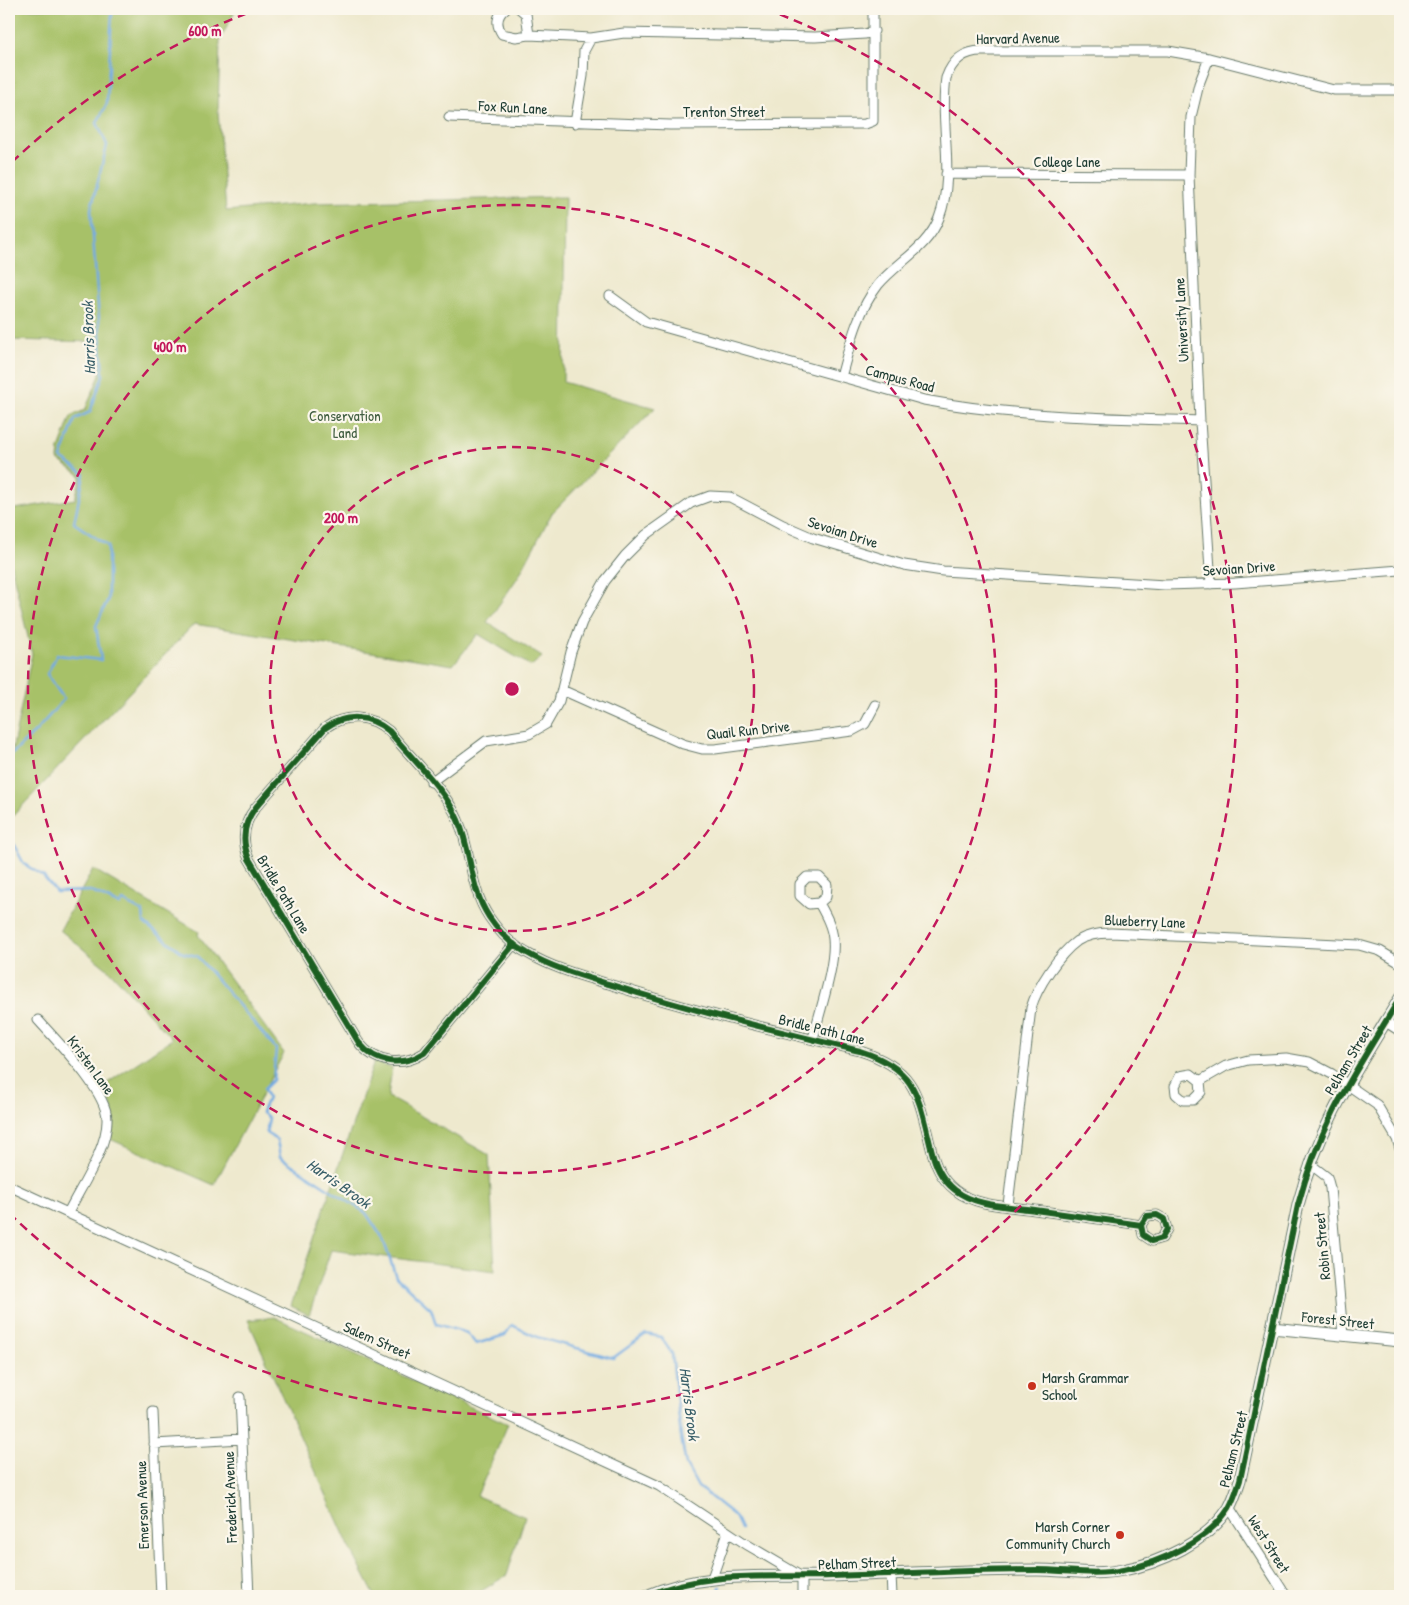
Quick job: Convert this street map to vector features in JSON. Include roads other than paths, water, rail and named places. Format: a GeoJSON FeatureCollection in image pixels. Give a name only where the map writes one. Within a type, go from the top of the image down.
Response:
{"type":"FeatureCollection","features":[{"type":"Feature","properties":{"kind":"street"},"geometry":{"type":"LineString","coordinates":[[505,9],[497,21],[498,28],[502,34],[516,37],[529,35],[591,38],[624,33],[815,37],[865,34],[874,31],[873,9]]}},
{"type":"Feature","properties":{"kind":"street"},"geometry":{"type":"LineString","coordinates":[[520,9],[526,14],[529,35]]}},
{"type":"Feature","properties":{"kind":"street","name":"Trenton Street"},"geometry":{"type":"LineString","coordinates":[[575,123],[680,125],[866,124],[873,122],[874,31]]}},
{"type":"Feature","properties":{"kind":"street"},"geometry":{"type":"LineString","coordinates":[[575,123],[583,76],[584,51],[591,38]]}},
{"type":"Feature","properties":{"kind":"street","name":"Harvard Avenue"},"geometry":{"type":"LineString","coordinates":[[841,377],[855,330],[870,296],[886,276],[918,249],[934,230],[942,210],[946,174],[946,78],[955,62],[965,54],[982,50],[1168,50],[1209,58],[1334,90],[1400,90]]}},
{"type":"Feature","properties":{"kind":"street","name":"University Lane"},"geometry":{"type":"LineString","coordinates":[[1209,58],[1199,84],[1191,117],[1188,175],[1200,422],[1211,584]]}},
{"type":"Feature","properties":{"kind":"street","name":"Fox Run Lane"},"geometry":{"type":"LineString","coordinates":[[449,118],[575,123]]}},
{"type":"Feature","properties":{"kind":"street","name":"College Lane"},"geometry":{"type":"LineString","coordinates":[[946,174],[1188,175]]}},
{"type":"Feature","properties":{"kind":"street","name":"Campus Road"},"geometry":{"type":"LineString","coordinates":[[610,296],[646,322],[924,400],[969,408],[1031,415],[1200,422]]}},
{"type":"Feature","properties":{"kind":"street","name":"Sevoian Drive"},"geometry":{"type":"LineString","coordinates":[[432,782],[486,741],[529,734],[540,729],[553,715],[562,690],[571,652],[582,622],[596,594],[635,545],[691,503],[710,496],[730,497],[783,525],[813,538],[921,568],[1165,585],[1211,584],[1400,570]]}},
{"type":"Feature","properties":{"kind":"street","name":"Quail Run Drive"},"geometry":{"type":"LineString","coordinates":[[562,690],[683,744],[708,750],[852,731],[865,724],[875,705]]}},
{"type":"Feature","properties":{"kind":"street","name":"Bridle Path Lane"},"geometry":{"type":"LineString","coordinates":[[514,944],[424,1053],[404,1062],[382,1060],[369,1053],[359,1043],[246,854],[244,832],[253,811],[320,733],[337,721],[358,717],[378,723],[388,731],[432,782],[459,822],[473,882],[482,906],[496,927],[514,944],[550,964],[662,1001],[876,1057],[903,1074],[917,1094],[935,1162],[943,1178],[964,1196],[980,1202],[1141,1225]]}},
{"type":"Feature","properties":{"kind":"street"},"geometry":{"type":"LineString","coordinates":[[813,1040],[834,947],[831,929],[819,903]]}},
{"type":"Feature","properties":{"kind":"street","name":"Blueberry Lane"},"geometry":{"type":"LineString","coordinates":[[1008,1206],[1031,1008],[1040,985],[1077,941],[1093,934],[1111,932],[1359,945],[1380,951],[1400,963]]}},
{"type":"Feature","properties":{"kind":"street","name":"Pelham Street"},"geometry":{"type":"LineString","coordinates":[[646,1596],[682,1583],[712,1578],[756,1575],[802,1577],[1037,1570],[1102,1572],[1124,1570],[1155,1561],[1197,1538],[1220,1519],[1229,1507],[1243,1467],[1298,1205],[1310,1164],[1325,1126],[1347,1084],[1400,998]]}},
{"type":"Feature","properties":{"kind":"street","name":"Kristen Lane"},"geometry":{"type":"LineString","coordinates":[[38,1020],[70,1055],[101,1099],[107,1113],[107,1127],[103,1142],[68,1214]]}},
{"type":"Feature","properties":{"kind":"street"},"geometry":{"type":"LineString","coordinates":[[1386,1022],[1400,1031]]}},
{"type":"Feature","properties":{"kind":"street"},"geometry":{"type":"LineString","coordinates":[[1200,1081],[1234,1063],[1286,1058],[1316,1065],[1377,1105],[1397,1139],[1400,1149]]}},
{"type":"Feature","properties":{"kind":"street","name":"Robin Street"},"geometry":{"type":"LineString","coordinates":[[1310,1164],[1327,1177],[1330,1188],[1344,1335]]}},
{"type":"Feature","properties":{"kind":"street","name":"Salem Street"},"geometry":{"type":"LineString","coordinates":[[9,1186],[659,1486],[728,1532],[802,1577]]}},
{"type":"Feature","properties":{"kind":"street","name":"Forest Street"},"geometry":{"type":"LineString","coordinates":[[1272,1328],[1400,1341]]}},
{"type":"Feature","properties":{"kind":"street","name":"Frederick Avenue"},"geometry":{"type":"LineString","coordinates":[[240,1397],[248,1596]]}},
{"type":"Feature","properties":{"kind":"street","name":"Emerson Avenue"},"geometry":{"type":"LineString","coordinates":[[153,1412],[160,1596]]}},
{"type":"Feature","properties":{"kind":"street"},"geometry":{"type":"LineString","coordinates":[[154,1444],[242,1439]]}},
{"type":"Feature","properties":{"kind":"street","name":"West Street"},"geometry":{"type":"LineString","coordinates":[[1229,1507],[1286,1596]]}},
{"type":"Feature","properties":{"kind":"street"},"geometry":{"type":"LineString","coordinates":[[712,1578],[728,1532]]}},
{"type":"Feature","properties":{"kind":"street"},"geometry":{"type":"LineString","coordinates":[[891,1574],[892,1596]]}},
{"type":"Feature","properties":{"kind":"street"},"geometry":{"type":"LineString","coordinates":[[802,1577],[802,1596]]}},
{"type":"Feature","properties":{"kind":"waterway","name":"Harris Brook"},"geometry":{"type":"LineString","coordinates":[[9,757],[36,731],[64,699],[47,674],[57,655],[101,660],[96,626],[108,599],[108,546],[74,523],[84,474],[61,458],[75,419],[90,412],[103,375],[91,209],[107,145],[97,123],[107,103],[112,12],[110,9]]}},
{"type":"Feature","properties":{"kind":"waterway","name":"Harris Brook"},"geometry":{"type":"LineString","coordinates":[[9,840],[13,843],[24,864],[43,876],[56,892],[90,891],[120,905],[123,901],[143,912],[144,923],[183,953],[197,956],[276,1049],[273,1080],[264,1089],[268,1098],[262,1112],[269,1118],[266,1133],[277,1140],[280,1157],[366,1213],[383,1239],[396,1277],[431,1309],[436,1324],[467,1333],[476,1344],[505,1335],[512,1325],[537,1337],[613,1358],[646,1334],[661,1337],[672,1354],[686,1465],[698,1487],[735,1516],[741,1529]]}},
{"type":"Feature","properties":{"kind":"waterway","name":"Harris Brook"},"geometry":{"type":"LineString","coordinates":[[719,1596],[720,1587]]}},
{"type":"Feature","properties":{"kind":"place","name":"Marsh Grammar School"},"geometry":{"type":"Point","coordinates":[1032,1386]}},
{"type":"Feature","properties":{"kind":"place","name":"Marsh Corner Community Church"},"geometry":{"type":"Point","coordinates":[1120,1535]}},
{"type":"Feature","properties":{"kind":"park label","name":"Conservation Land"},"geometry":{"type":"Point","coordinates":[345,424]}}]}
